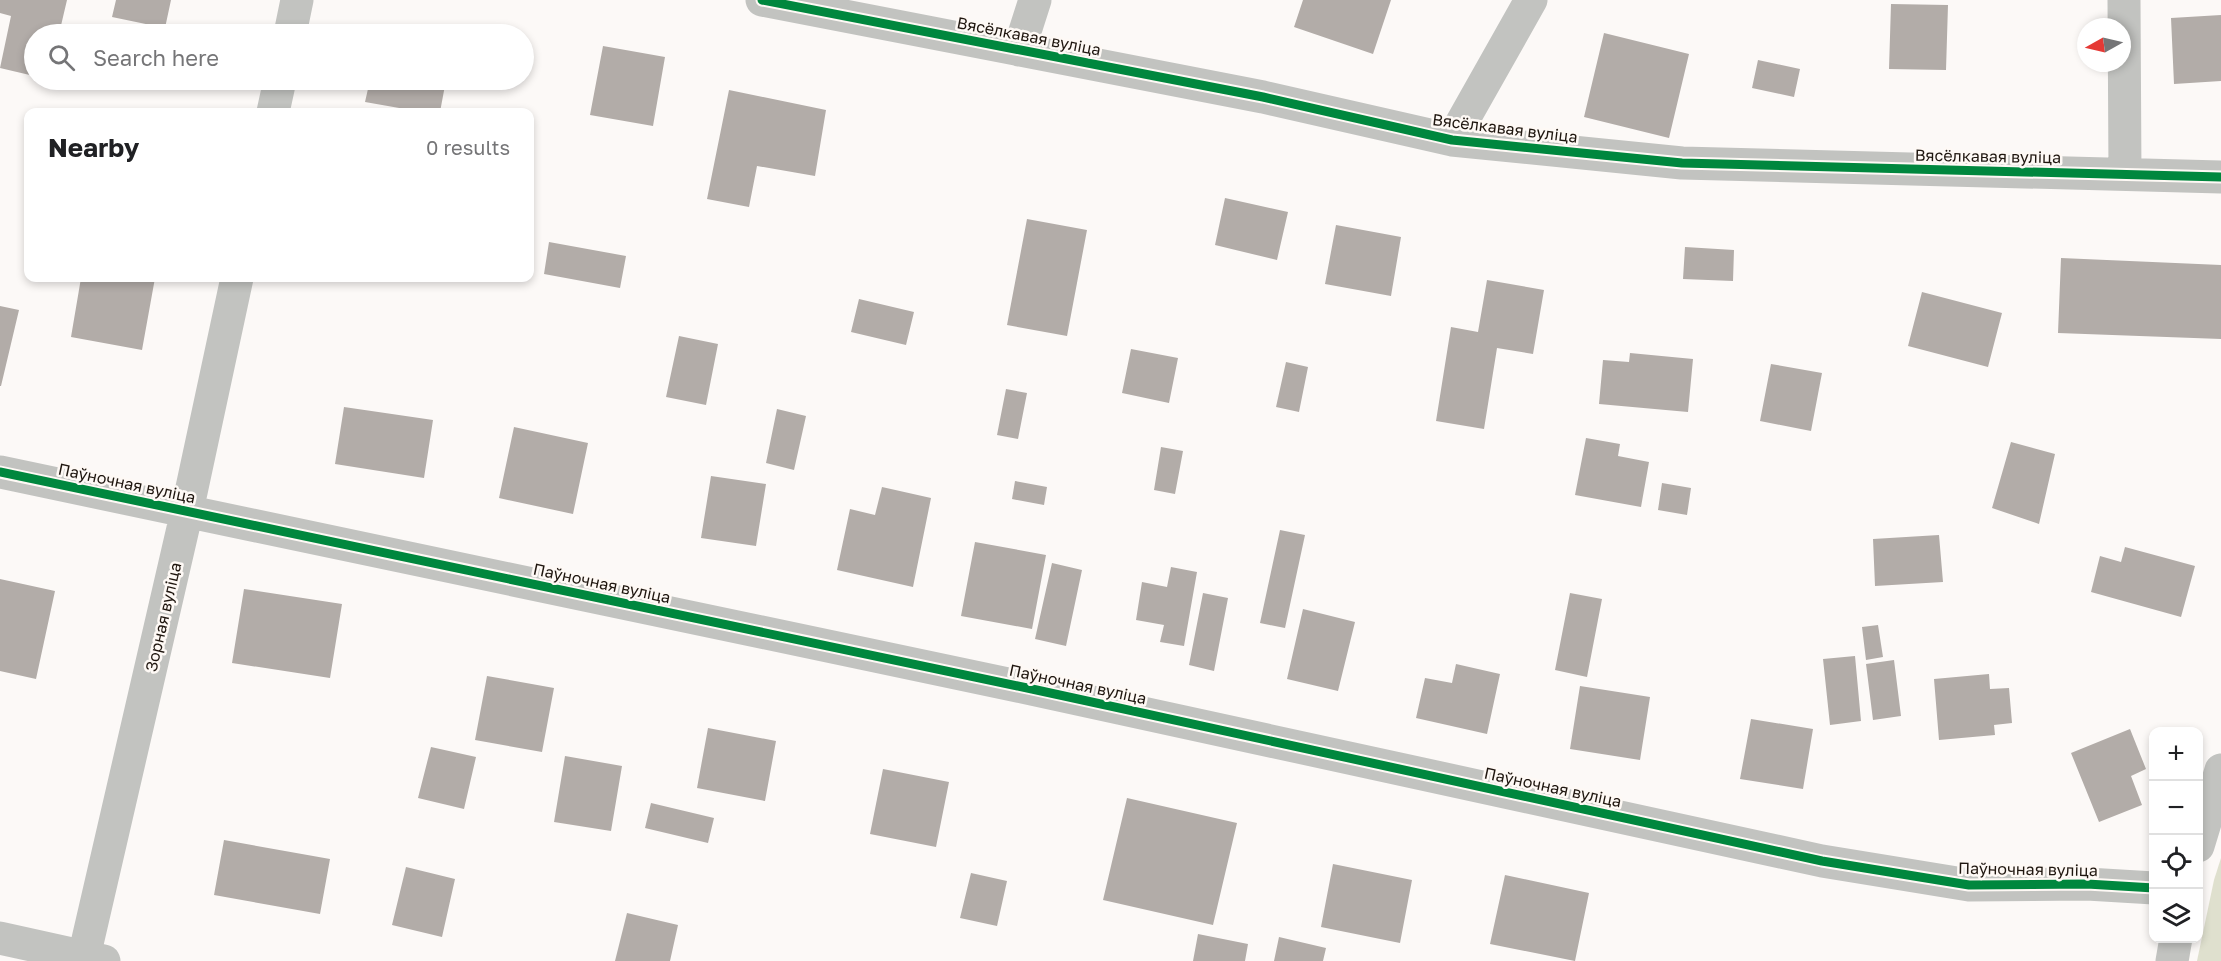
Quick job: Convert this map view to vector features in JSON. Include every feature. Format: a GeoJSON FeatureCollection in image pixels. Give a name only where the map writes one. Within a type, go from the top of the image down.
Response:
{"type":"FeatureCollection","features":[{"type":"Feature","properties":{"kind":"street"},"geometry":{"type":"LineString","coordinates":[[292,24],[297,0]]}},
{"type":"Feature","properties":{"kind":"street","name":"Вясёлкавая вуліца"},"geometry":{"type":"LineString","coordinates":[[762,0],[1263,97],[1452,140],[1682,163],[2221,177]]}},
{"type":"Feature","properties":{"kind":"street"},"geometry":{"type":"LineString","coordinates":[[1019,50],[1035,0]]}},
{"type":"Feature","properties":{"kind":"street"},"geometry":{"type":"LineString","coordinates":[[1452,140],[1531,0]]}},
{"type":"Feature","properties":{"kind":"street"},"geometry":{"type":"LineString","coordinates":[[2124,0],[2125,174]]}},
{"type":"Feature","properties":{"kind":"street"},"geometry":{"type":"LineString","coordinates":[[274,108],[278,90]]}},
{"type":"Feature","properties":{"kind":"street","name":"Зорная вуліца"},"geometry":{"type":"LineString","coordinates":[[91,959],[236,282]]}},
{"type":"Feature","properties":{"kind":"street","name":"Паўночная вуліца"},"geometry":{"type":"LineString","coordinates":[[0,472],[1021,687],[1822,861],[1969,885],[2087,884],[2149,888]]}},
{"type":"Feature","properties":{"kind":"street"},"geometry":{"type":"LineString","coordinates":[[2202,835],[2221,770]]}},
{"type":"Feature","properties":{"kind":"street"},"geometry":{"type":"LineString","coordinates":[[0,938],[91,959]]}},
{"type":"Feature","properties":{"kind":"street"},"geometry":{"type":"LineString","coordinates":[[2172,961],[2175,943]]}},
{"type":"Feature","properties":{"kind":"green space"},"geometry":{"type":"Polygon","coordinates":[[[2221,858],[2221,961],[2197,961],[2201,943],[2203,943],[2203,932],[2221,858]]]}},
{"type":"Feature","properties":{"kind":"building"},"geometry":{"type":"Polygon","coordinates":[[[0,0],[67,0],[61,24],[24,24],[24,74],[0,68],[11,16],[0,13],[0,0]]]}},
{"type":"Feature","properties":{"kind":"building"},"geometry":{"type":"Polygon","coordinates":[[[116,0],[171,0],[166,24],[146,24],[112,17],[116,0]]]}},
{"type":"Feature","properties":{"kind":"building"},"geometry":{"type":"Polygon","coordinates":[[[1303,0],[1391,0],[1373,54],[1294,27],[1303,0]]]}},
{"type":"Feature","properties":{"kind":"building"},"geometry":{"type":"Polygon","coordinates":[[[1891,4],[1948,5],[1946,70],[1889,69],[1891,4]]]}},
{"type":"Feature","properties":{"kind":"building"},"geometry":{"type":"Polygon","coordinates":[[[2221,15],[2221,81],[2174,84],[2171,18],[2221,15]]]}},
{"type":"Feature","properties":{"kind":"building"},"geometry":{"type":"Polygon","coordinates":[[[1604,33],[1689,54],[1669,138],[1584,117],[1604,33]]]}},
{"type":"Feature","properties":{"kind":"building"},"geometry":{"type":"Polygon","coordinates":[[[603,46],[665,57],[653,126],[590,115],[603,46]]]}},
{"type":"Feature","properties":{"kind":"building"},"geometry":{"type":"Polygon","coordinates":[[[1758,60],[1800,69],[1794,97],[1752,88],[1758,60]]]}},
{"type":"Feature","properties":{"kind":"building"},"geometry":{"type":"Polygon","coordinates":[[[368,90],[444,90],[441,108],[399,108],[365,102],[368,90]]]}},
{"type":"Feature","properties":{"kind":"building"},"geometry":{"type":"Polygon","coordinates":[[[729,90],[826,110],[815,176],[757,166],[749,207],[707,199],[729,90]]]}},
{"type":"Feature","properties":{"kind":"building"},"geometry":{"type":"Polygon","coordinates":[[[1225,198],[1288,212],[1277,260],[1215,245],[1225,198]]]}},
{"type":"Feature","properties":{"kind":"building"},"geometry":{"type":"Polygon","coordinates":[[[1027,219],[1087,230],[1067,336],[1007,325],[1027,219]]]}},
{"type":"Feature","properties":{"kind":"building"},"geometry":{"type":"Polygon","coordinates":[[[1336,225],[1401,237],[1391,296],[1325,284],[1336,225]]]}},
{"type":"Feature","properties":{"kind":"building"},"geometry":{"type":"Polygon","coordinates":[[[549,242],[626,256],[620,288],[544,274],[549,242]]]}},
{"type":"Feature","properties":{"kind":"building"},"geometry":{"type":"Polygon","coordinates":[[[1685,247],[1734,250],[1733,281],[1683,279],[1685,247]]]}},
{"type":"Feature","properties":{"kind":"building"},"geometry":{"type":"Polygon","coordinates":[[[2061,258],[2221,265],[2221,339],[2058,333],[2061,258]]]}},
{"type":"Feature","properties":{"kind":"building"},"geometry":{"type":"Polygon","coordinates":[[[1487,280],[1544,290],[1533,354],[1497,348],[1484,429],[1436,421],[1451,327],[1478,332],[1487,280]]]}},
{"type":"Feature","properties":{"kind":"building"},"geometry":{"type":"Polygon","coordinates":[[[80,282],[154,282],[142,350],[71,337],[80,282]]]}},
{"type":"Feature","properties":{"kind":"building"},"geometry":{"type":"Polygon","coordinates":[[[1922,292],[2002,313],[1988,367],[1908,346],[1922,292]]]}},
{"type":"Feature","properties":{"kind":"building"},"geometry":{"type":"Polygon","coordinates":[[[859,299],[914,312],[906,345],[851,332],[859,299]]]}},
{"type":"Feature","properties":{"kind":"building"},"geometry":{"type":"Polygon","coordinates":[[[0,306],[19,310],[1,386],[0,386],[0,306]]]}},
{"type":"Feature","properties":{"kind":"building"},"geometry":{"type":"Polygon","coordinates":[[[679,336],[718,344],[706,405],[666,397],[679,336]]]}},
{"type":"Feature","properties":{"kind":"building"},"geometry":{"type":"Polygon","coordinates":[[[1131,349],[1178,358],[1169,403],[1122,393],[1131,349]]]}},
{"type":"Feature","properties":{"kind":"building"},"geometry":{"type":"Polygon","coordinates":[[[1630,353],[1693,359],[1688,412],[1599,404],[1603,360],[1629,362],[1630,353]]]}},
{"type":"Feature","properties":{"kind":"building"},"geometry":{"type":"Polygon","coordinates":[[[1286,362],[1308,367],[1299,412],[1276,407],[1286,362]]]}},
{"type":"Feature","properties":{"kind":"building"},"geometry":{"type":"Polygon","coordinates":[[[1771,364],[1822,373],[1811,431],[1760,421],[1771,364]]]}},
{"type":"Feature","properties":{"kind":"building"},"geometry":{"type":"Polygon","coordinates":[[[1006,389],[1027,393],[1018,439],[997,435],[1006,389]]]}},
{"type":"Feature","properties":{"kind":"building"},"geometry":{"type":"Polygon","coordinates":[[[344,407],[433,420],[424,478],[335,464],[344,407]]]}},
{"type":"Feature","properties":{"kind":"building"},"geometry":{"type":"Polygon","coordinates":[[[777,409],[806,416],[794,470],[766,463],[777,409]]]}},
{"type":"Feature","properties":{"kind":"building"},"geometry":{"type":"Polygon","coordinates":[[[514,427],[588,443],[573,514],[499,498],[514,427]]]}},
{"type":"Feature","properties":{"kind":"building"},"geometry":{"type":"Polygon","coordinates":[[[1586,438],[1620,444],[1618,456],[1649,462],[1641,507],[1575,495],[1586,438]]]}},
{"type":"Feature","properties":{"kind":"building"},"geometry":{"type":"Polygon","coordinates":[[[2011,442],[2055,454],[2039,524],[1992,508],[2011,442]]]}},
{"type":"Feature","properties":{"kind":"building"},"geometry":{"type":"Polygon","coordinates":[[[1161,447],[1183,451],[1175,494],[1154,490],[1161,447]]]}},
{"type":"Feature","properties":{"kind":"building"},"geometry":{"type":"Polygon","coordinates":[[[711,476],[766,484],[756,546],[701,538],[711,476]]]}},
{"type":"Feature","properties":{"kind":"building"},"geometry":{"type":"Polygon","coordinates":[[[1015,481],[1047,487],[1044,505],[1012,499],[1015,481]]]}},
{"type":"Feature","properties":{"kind":"building"},"geometry":{"type":"Polygon","coordinates":[[[1662,483],[1691,488],[1687,515],[1658,510],[1662,483]]]}},
{"type":"Feature","properties":{"kind":"building"},"geometry":{"type":"Polygon","coordinates":[[[882,487],[931,498],[913,587],[837,570],[850,509],[875,515],[882,487]]]}},
{"type":"Feature","properties":{"kind":"building"},"geometry":{"type":"Polygon","coordinates":[[[1280,530],[1305,535],[1285,628],[1260,623],[1280,530]]]}},
{"type":"Feature","properties":{"kind":"building"},"geometry":{"type":"Polygon","coordinates":[[[1939,535],[1943,582],[1875,586],[1873,539],[1939,535]]]}},
{"type":"Feature","properties":{"kind":"building"},"geometry":{"type":"Polygon","coordinates":[[[975,542],[1046,555],[1032,629],[961,616],[975,542]]]}},
{"type":"Feature","properties":{"kind":"building"},"geometry":{"type":"Polygon","coordinates":[[[2125,547],[2195,566],[2181,617],[2091,592],[2100,556],[2121,562],[2125,547]]]}},
{"type":"Feature","properties":{"kind":"building"},"geometry":{"type":"Polygon","coordinates":[[[1052,563],[1082,570],[1066,646],[1035,639],[1052,563]]]}},
{"type":"Feature","properties":{"kind":"building"},"geometry":{"type":"Polygon","coordinates":[[[1171,567],[1197,572],[1184,646],[1160,642],[1164,625],[1136,620],[1142,582],[1167,587],[1171,567]]]}},
{"type":"Feature","properties":{"kind":"building"},"geometry":{"type":"Polygon","coordinates":[[[0,579],[55,591],[36,679],[0,671],[0,579]]]}},
{"type":"Feature","properties":{"kind":"building"},"geometry":{"type":"Polygon","coordinates":[[[244,589],[342,604],[330,678],[232,663],[244,589]]]}},
{"type":"Feature","properties":{"kind":"building"},"geometry":{"type":"Polygon","coordinates":[[[1203,593],[1228,598],[1214,671],[1189,665],[1203,593]]]}},
{"type":"Feature","properties":{"kind":"building"},"geometry":{"type":"Polygon","coordinates":[[[1570,593],[1602,599],[1587,677],[1555,670],[1570,593]]]}},
{"type":"Feature","properties":{"kind":"building"},"geometry":{"type":"Polygon","coordinates":[[[1303,609],[1355,622],[1338,691],[1287,679],[1303,609]]]}},
{"type":"Feature","properties":{"kind":"building"},"geometry":{"type":"Polygon","coordinates":[[[1878,625],[1883,657],[1866,660],[1862,627],[1878,625]]]}},
{"type":"Feature","properties":{"kind":"building"},"geometry":{"type":"Polygon","coordinates":[[[1855,656],[1861,721],[1830,725],[1823,659],[1855,656]]]}},
{"type":"Feature","properties":{"kind":"building"},"geometry":{"type":"Polygon","coordinates":[[[1894,660],[1901,716],[1873,720],[1866,664],[1894,660]]]}},
{"type":"Feature","properties":{"kind":"building"},"geometry":{"type":"Polygon","coordinates":[[[1456,664],[1500,674],[1487,734],[1416,718],[1425,678],[1452,683],[1456,664]]]}},
{"type":"Feature","properties":{"kind":"building"},"geometry":{"type":"Polygon","coordinates":[[[1989,674],[1990,689],[2009,688],[2012,723],[1994,725],[1995,735],[1939,740],[1934,679],[1989,674]]]}},
{"type":"Feature","properties":{"kind":"building"},"geometry":{"type":"Polygon","coordinates":[[[487,676],[554,688],[542,752],[475,740],[487,676]]]}},
{"type":"Feature","properties":{"kind":"building"},"geometry":{"type":"Polygon","coordinates":[[[1580,686],[1650,697],[1640,760],[1570,749],[1580,686]]]}},
{"type":"Feature","properties":{"kind":"building"},"geometry":{"type":"Polygon","coordinates":[[[1751,719],[1813,729],[1803,789],[1740,779],[1751,719]]]}},
{"type":"Feature","properties":{"kind":"building"},"geometry":{"type":"Polygon","coordinates":[[[708,728],[776,741],[765,801],[697,788],[708,728]]]}},
{"type":"Feature","properties":{"kind":"building"},"geometry":{"type":"Polygon","coordinates":[[[2130,729],[2146,769],[2131,776],[2142,805],[2099,822],[2071,753],[2130,729]]]}},
{"type":"Feature","properties":{"kind":"building"},"geometry":{"type":"Polygon","coordinates":[[[431,747],[476,757],[464,809],[418,798],[431,747]]]}},
{"type":"Feature","properties":{"kind":"building"},"geometry":{"type":"Polygon","coordinates":[[[565,756],[622,766],[611,831],[554,822],[565,756]]]}},
{"type":"Feature","properties":{"kind":"building"},"geometry":{"type":"Polygon","coordinates":[[[883,769],[949,782],[936,847],[870,834],[883,769]]]}},
{"type":"Feature","properties":{"kind":"building"},"geometry":{"type":"Polygon","coordinates":[[[1127,798],[1237,823],[1213,925],[1103,900],[1127,798]]]}},
{"type":"Feature","properties":{"kind":"building"},"geometry":{"type":"Polygon","coordinates":[[[651,803],[714,818],[708,843],[645,828],[651,803]]]}},
{"type":"Feature","properties":{"kind":"building"},"geometry":{"type":"Polygon","coordinates":[[[224,840],[330,859],[320,914],[214,895],[224,840]]]}},
{"type":"Feature","properties":{"kind":"building"},"geometry":{"type":"Polygon","coordinates":[[[1333,864],[1412,880],[1400,943],[1321,927],[1333,864]]]}},
{"type":"Feature","properties":{"kind":"building"},"geometry":{"type":"Polygon","coordinates":[[[406,867],[455,879],[442,937],[392,925],[406,867]]]}},
{"type":"Feature","properties":{"kind":"building"},"geometry":{"type":"Polygon","coordinates":[[[971,873],[1007,881],[997,926],[960,918],[971,873]]]}},
{"type":"Feature","properties":{"kind":"building"},"geometry":{"type":"Polygon","coordinates":[[[1505,875],[1589,893],[1575,961],[1490,944],[1505,875]]]}},
{"type":"Feature","properties":{"kind":"building"},"geometry":{"type":"Polygon","coordinates":[[[627,913],[678,925],[670,961],[615,961],[627,913]]]}},
{"type":"Feature","properties":{"kind":"building"},"geometry":{"type":"Polygon","coordinates":[[[1198,934],[1248,944],[1245,961],[1193,961],[1198,934]]]}},
{"type":"Feature","properties":{"kind":"building"},"geometry":{"type":"Polygon","coordinates":[[[1279,937],[1326,948],[1323,961],[1274,961],[1279,937]]]}},
{"type":"Feature","properties":{"kind":"cycle path"},"geometry":{"type":"LineString","coordinates":[[762,0],[1263,97],[1452,140],[1682,163],[2221,177]]}},
{"type":"Feature","properties":{"kind":"cycle path"},"geometry":{"type":"LineString","coordinates":[[0,472],[1032,689],[1822,861],[1969,885],[2087,884],[2149,888]]}}]}
